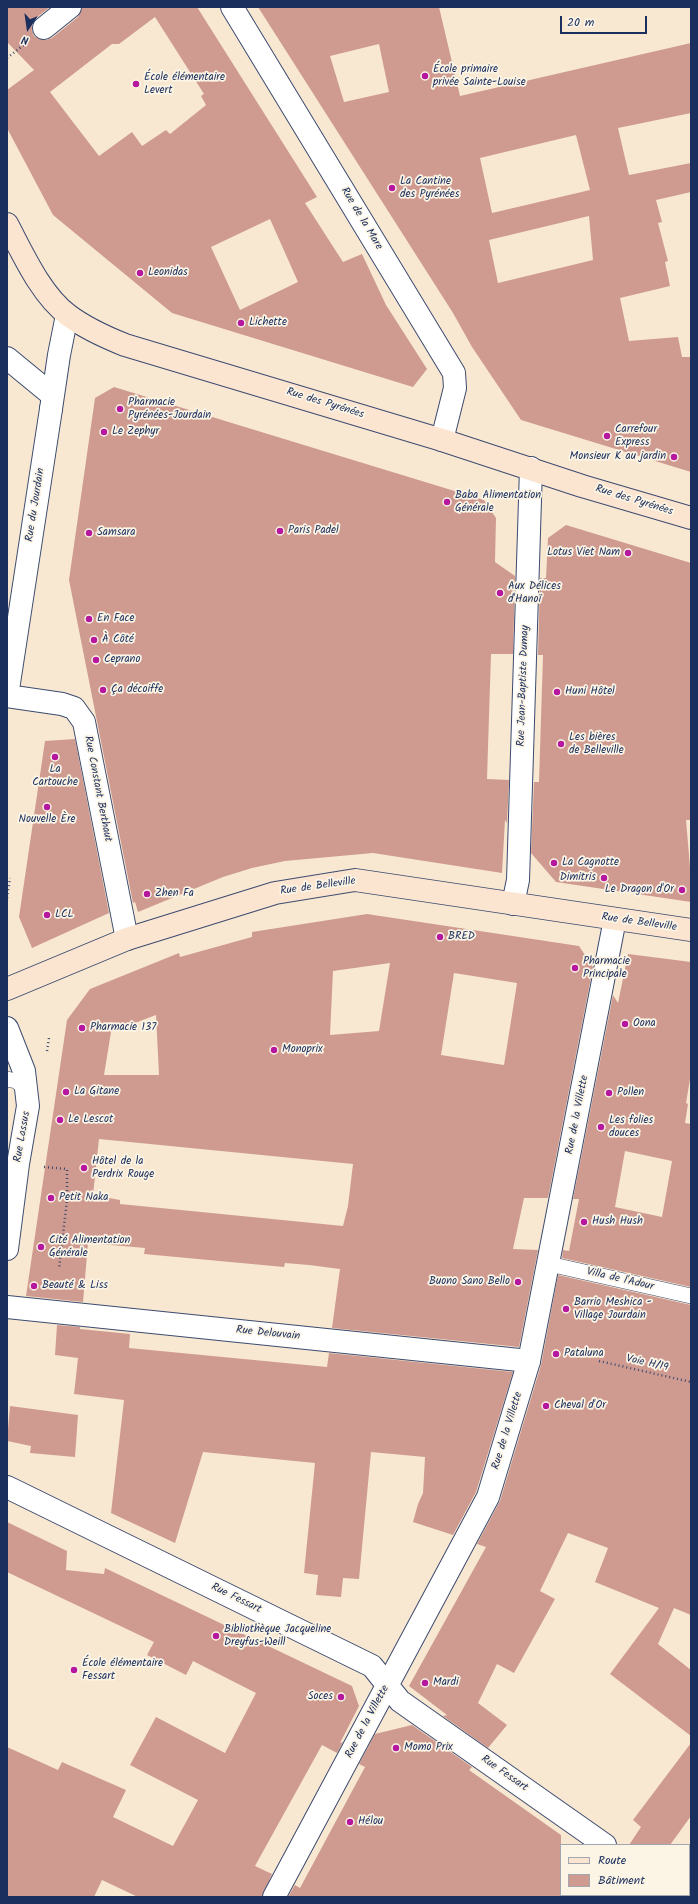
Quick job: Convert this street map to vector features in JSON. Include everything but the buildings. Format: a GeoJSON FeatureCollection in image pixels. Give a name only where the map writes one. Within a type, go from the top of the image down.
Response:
{"type":"FeatureCollection","features":[{"type":"Feature","properties":{"kind":"main road","name":"Rue des Pyrénées"},"geometry":{"type":"LineString","coordinates":[[7,224],[38,280],[67,315],[95,332],[125,345],[442,440],[691,518]]}},
{"type":"Feature","properties":{"kind":"main road","name":"Rue de Belleville"},"geometry":{"type":"LineString","coordinates":[[7,989],[127,939],[275,893],[355,880],[691,930]]}},
{"type":"Feature","properties":{"kind":"street"},"geometry":{"type":"LineString","coordinates":[[44,28],[70,7]]}},
{"type":"Feature","properties":{"kind":"street","name":"Rue de la Mare"},"geometry":{"type":"LineString","coordinates":[[232,7],[454,373],[455,388],[442,440]]}},
{"type":"Feature","properties":{"kind":"street","name":"Rue du Jourdain"},"geometry":{"type":"LineString","coordinates":[[7,696],[52,402],[67,315]]}},
{"type":"Feature","properties":{"kind":"street"},"geometry":{"type":"LineString","coordinates":[[7,358],[52,402]]}},
{"type":"Feature","properties":{"kind":"street","name":"Rue Jean-Baptiste Dumay"},"geometry":{"type":"LineString","coordinates":[[513,904],[518,880],[531,468]]}},
{"type":"Feature","properties":{"kind":"street","name":"Rue Constant Berthaut"},"geometry":{"type":"LineString","coordinates":[[7,696],[62,704],[74,708],[84,722],[127,939]]}},
{"type":"Feature","properties":{"kind":"street","name":"Rue de la Villette"},"geometry":{"type":"LineString","coordinates":[[274,1897],[488,1497],[529,1362],[550,1264],[616,919]]}},
{"type":"Feature","properties":{"kind":"street","name":"Rue Lassus"},"geometry":{"type":"LineString","coordinates":[[7,1028],[24,1071],[28,1090],[28,1106],[18,1164],[7,1249]]}},
{"type":"Feature","properties":{"kind":"street","name":"Rue Delouvain"},"geometry":{"type":"LineString","coordinates":[[7,1307],[529,1362]]}},
{"type":"Feature","properties":{"kind":"street","name":"Rue Fessart"},"geometry":{"type":"LineString","coordinates":[[7,1487],[372,1666],[400,1701],[604,1844]]}},
{"type":"Feature","properties":{"kind":"lane"},"geometry":{"type":"LineString","coordinates":[[7,1078],[16,1081],[28,1090]]}},
{"type":"Feature","properties":{"kind":"lane","name":"Villa de l'Adour"},"geometry":{"type":"LineString","coordinates":[[550,1264],[691,1296]]}},
{"type":"Feature","properties":{"kind":"path"},"geometry":{"type":"LineString","coordinates":[[7,898],[10,878]]}},
{"type":"Feature","properties":{"kind":"path"},"geometry":{"type":"LineString","coordinates":[[47,1052],[49,1038]]}},
{"type":"Feature","properties":{"kind":"path"},"geometry":{"type":"LineString","coordinates":[[18,1164],[67,1170],[67,1200],[59,1269]]}},
{"type":"Feature","properties":{"kind":"path","name":"Voie H/19"},"geometry":{"type":"LineString","coordinates":[[599,1360],[691,1382]]}},
{"type":"Feature","properties":{"kind":"place","name":"École primaire privée Sainte-Louise"},"geometry":{"type":"Point","coordinates":[425,76]}},
{"type":"Feature","properties":{"kind":"place","name":"École élémentaire Levert"},"geometry":{"type":"Point","coordinates":[136,84]}},
{"type":"Feature","properties":{"kind":"place","name":"La Cantine des Pyrénées"},"geometry":{"type":"Point","coordinates":[392,188]}},
{"type":"Feature","properties":{"kind":"place","name":"Leonidas"},"geometry":{"type":"Point","coordinates":[140,273]}},
{"type":"Feature","properties":{"kind":"place","name":"Lichette"},"geometry":{"type":"Point","coordinates":[241,323]}},
{"type":"Feature","properties":{"kind":"place","name":"Pharmacie Pyrénées-Jourdain"},"geometry":{"type":"Point","coordinates":[120,409]}},
{"type":"Feature","properties":{"kind":"place","name":"Le Zephyr"},"geometry":{"type":"Point","coordinates":[104,432]}},
{"type":"Feature","properties":{"kind":"place","name":"Carrefour Express"},"geometry":{"type":"Point","coordinates":[607,436]}},
{"type":"Feature","properties":{"kind":"place","name":"Monsieur K au jardin"},"geometry":{"type":"Point","coordinates":[674,457]}},
{"type":"Feature","properties":{"kind":"place","name":"Baba Alimentation Générale"},"geometry":{"type":"Point","coordinates":[447,502]}},
{"type":"Feature","properties":{"kind":"place","name":"Paris Padel"},"geometry":{"type":"Point","coordinates":[280,531]}},
{"type":"Feature","properties":{"kind":"place","name":"Samsara"},"geometry":{"type":"Point","coordinates":[89,533]}},
{"type":"Feature","properties":{"kind":"place","name":"Lotus Viet Nam"},"geometry":{"type":"Point","coordinates":[628,553]}},
{"type":"Feature","properties":{"kind":"place","name":"Aux Délices d'Hanoï"},"geometry":{"type":"Point","coordinates":[500,593]}},
{"type":"Feature","properties":{"kind":"place","name":"En Face"},"geometry":{"type":"Point","coordinates":[89,619]}},
{"type":"Feature","properties":{"kind":"place","name":"À Côté"},"geometry":{"type":"Point","coordinates":[94,640]}},
{"type":"Feature","properties":{"kind":"place","name":"Ceprano"},"geometry":{"type":"Point","coordinates":[96,660]}},
{"type":"Feature","properties":{"kind":"place","name":"Ça décoiffe"},"geometry":{"type":"Point","coordinates":[103,690]}},
{"type":"Feature","properties":{"kind":"place","name":"Huni Hôtel"},"geometry":{"type":"Point","coordinates":[557,692]}},
{"type":"Feature","properties":{"kind":"place","name":"Les bières de Belleville"},"geometry":{"type":"Point","coordinates":[561,744]}},
{"type":"Feature","properties":{"kind":"place","name":"La Cartouche"},"geometry":{"type":"Point","coordinates":[55,757]}},
{"type":"Feature","properties":{"kind":"place","name":"Nouvelle Ère"},"geometry":{"type":"Point","coordinates":[47,807]}},
{"type":"Feature","properties":{"kind":"place","name":"La Cagnotte"},"geometry":{"type":"Point","coordinates":[554,863]}},
{"type":"Feature","properties":{"kind":"place","name":"Dimitris"},"geometry":{"type":"Point","coordinates":[604,878]}},
{"type":"Feature","properties":{"kind":"place","name":"Le Dragon d'Or"},"geometry":{"type":"Point","coordinates":[682,890]}},
{"type":"Feature","properties":{"kind":"place","name":"Zhen Fa"},"geometry":{"type":"Point","coordinates":[147,894]}},
{"type":"Feature","properties":{"kind":"place","name":"LCL"},"geometry":{"type":"Point","coordinates":[47,915]}},
{"type":"Feature","properties":{"kind":"place","name":"BRED"},"geometry":{"type":"Point","coordinates":[440,937]}},
{"type":"Feature","properties":{"kind":"place","name":"Pharmacie Principale"},"geometry":{"type":"Point","coordinates":[575,968]}},
{"type":"Feature","properties":{"kind":"place","name":"Oona"},"geometry":{"type":"Point","coordinates":[625,1024]}},
{"type":"Feature","properties":{"kind":"place","name":"Pharmacie 137"},"geometry":{"type":"Point","coordinates":[82,1028]}},
{"type":"Feature","properties":{"kind":"place","name":"Monoprix"},"geometry":{"type":"Point","coordinates":[274,1050]}},
{"type":"Feature","properties":{"kind":"place","name":"La Gitane"},"geometry":{"type":"Point","coordinates":[66,1092]}},
{"type":"Feature","properties":{"kind":"place","name":"Pollen"},"geometry":{"type":"Point","coordinates":[609,1093]}},
{"type":"Feature","properties":{"kind":"place","name":"Le Lescot"},"geometry":{"type":"Point","coordinates":[60,1120]}},
{"type":"Feature","properties":{"kind":"place","name":"Les folies douces"},"geometry":{"type":"Point","coordinates":[601,1127]}},
{"type":"Feature","properties":{"kind":"place","name":"Hôtel de la Perdrix Rouge"},"geometry":{"type":"Point","coordinates":[84,1168]}},
{"type":"Feature","properties":{"kind":"place","name":"Petit Naka"},"geometry":{"type":"Point","coordinates":[51,1198]}},
{"type":"Feature","properties":{"kind":"place","name":"Hush Hush"},"geometry":{"type":"Point","coordinates":[584,1222]}},
{"type":"Feature","properties":{"kind":"place","name":"Cité Alimentation Générale"},"geometry":{"type":"Point","coordinates":[41,1247]}},
{"type":"Feature","properties":{"kind":"place","name":"Buono Sano Bello"},"geometry":{"type":"Point","coordinates":[518,1282]}},
{"type":"Feature","properties":{"kind":"place","name":"Beauté & Liss"},"geometry":{"type":"Point","coordinates":[34,1286]}},
{"type":"Feature","properties":{"kind":"place","name":"Barrio Meshica - Village Jourdain"},"geometry":{"type":"Point","coordinates":[566,1309]}},
{"type":"Feature","properties":{"kind":"place","name":"Pataluna"},"geometry":{"type":"Point","coordinates":[556,1354]}},
{"type":"Feature","properties":{"kind":"place","name":"Cheval d'Or"},"geometry":{"type":"Point","coordinates":[546,1406]}},
{"type":"Feature","properties":{"kind":"place","name":"Bibliothèque Jacqueline Dreyfus-Weill"},"geometry":{"type":"Point","coordinates":[216,1636]}},
{"type":"Feature","properties":{"kind":"place","name":"École élémentaire Fessart"},"geometry":{"type":"Point","coordinates":[74,1670]}},
{"type":"Feature","properties":{"kind":"place","name":"Mardi"},"geometry":{"type":"Point","coordinates":[425,1683]}},
{"type":"Feature","properties":{"kind":"place","name":"Soces"},"geometry":{"type":"Point","coordinates":[341,1697]}},
{"type":"Feature","properties":{"kind":"place","name":"Momo Prix"},"geometry":{"type":"Point","coordinates":[396,1748]}},
{"type":"Feature","properties":{"kind":"place","name":"Hélou"},"geometry":{"type":"Point","coordinates":[350,1822]}}]}
